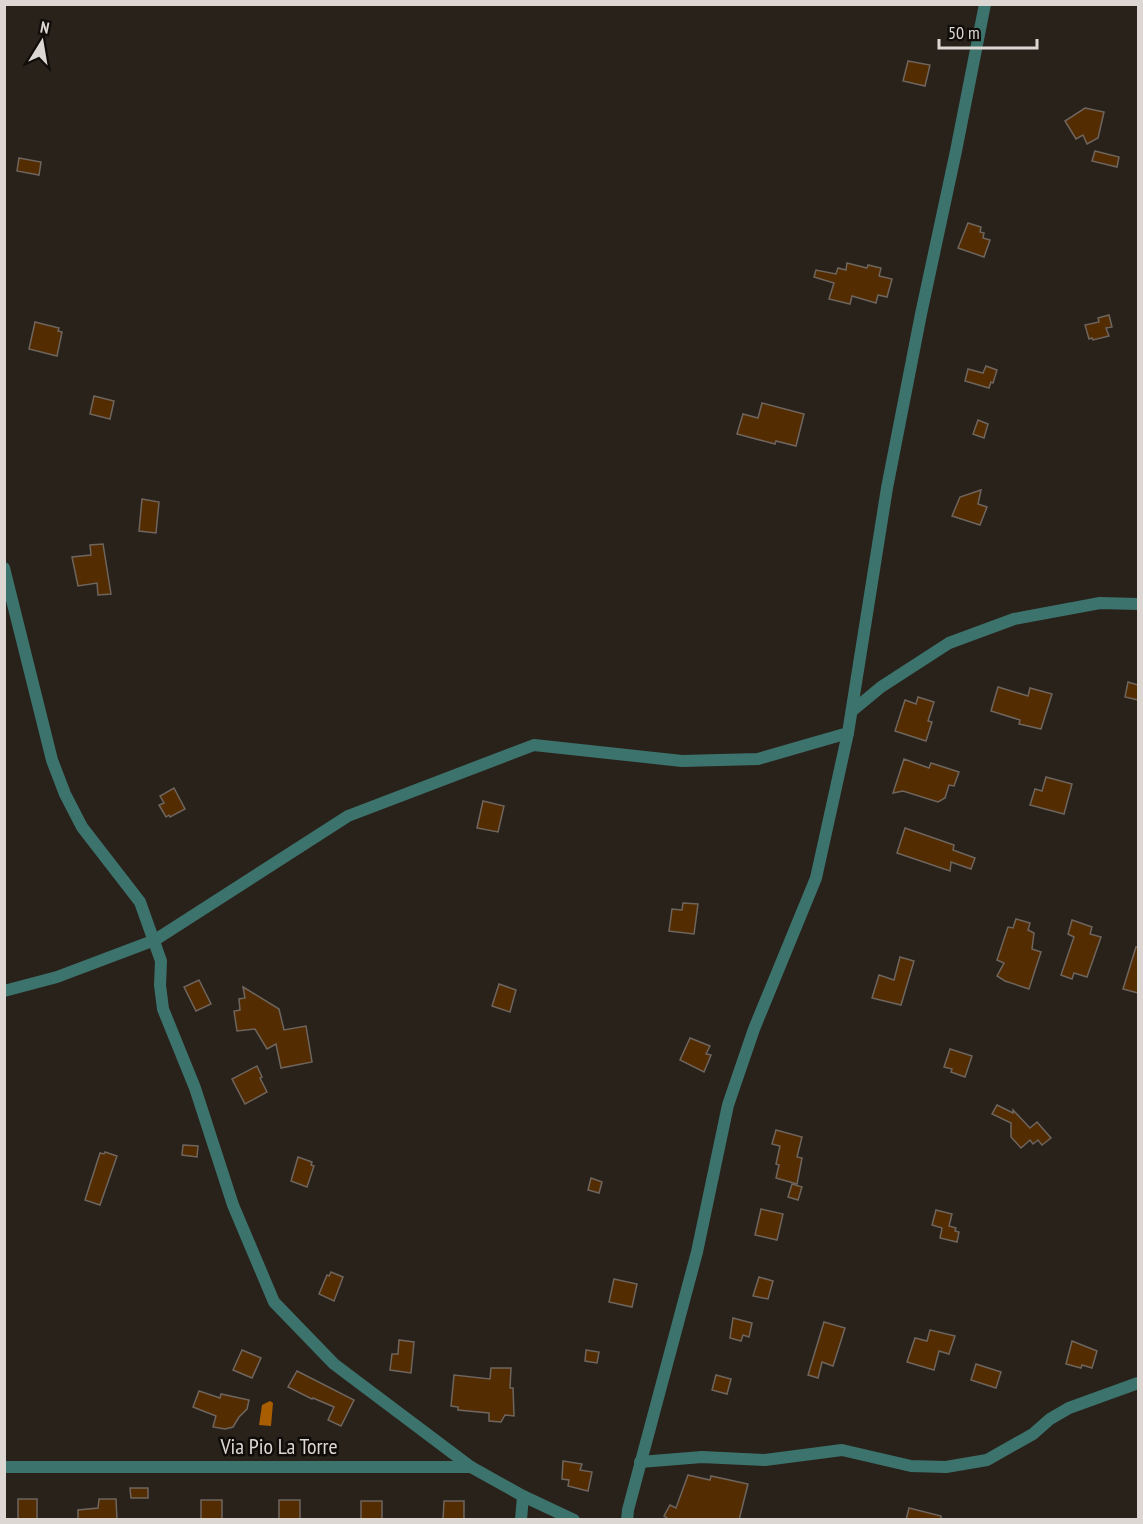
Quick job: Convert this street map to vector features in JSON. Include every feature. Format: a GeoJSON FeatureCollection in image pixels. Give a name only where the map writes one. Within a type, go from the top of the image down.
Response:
{"type":"FeatureCollection","features":[{"type":"Feature","properties":{"kind":"street"},"geometry":{"type":"LineString","coordinates":[[627,1520],[640,1462],[697,1252],[728,1105],[754,1029],[816,878],[848,733],[887,488],[985,4]]}},
{"type":"Feature","properties":{"kind":"street"},"geometry":{"type":"LineString","coordinates":[[4,568],[52,760],[65,794],[82,827],[140,902],[161,961],[160,985],[163,1009],[195,1088],[233,1204],[274,1302],[334,1364],[471,1467]]}},
{"type":"Feature","properties":{"kind":"street"},"geometry":{"type":"LineString","coordinates":[[852,711],[880,687],[960,639],[1014,619],[1100,603],[1138,604]]}},
{"type":"Feature","properties":{"kind":"street"},"geometry":{"type":"LineString","coordinates":[[4,991],[57,977],[155,940],[348,816],[534,745],[682,761],[758,759],[848,733]]}},
{"type":"Feature","properties":{"kind":"street"},"geometry":{"type":"LineString","coordinates":[[640,1462],[702,1457],[765,1460],[842,1450],[912,1466],[946,1467],[987,1460],[1033,1434],[1050,1419],[1069,1408],[1138,1383]]}},
{"type":"Feature","properties":{"kind":"street","name":"Via Pio La Torre"},"geometry":{"type":"LineString","coordinates":[[4,1467],[471,1467],[523,1496],[574,1520]]}},
{"type":"Feature","properties":{"kind":"street"},"geometry":{"type":"LineString","coordinates":[[521,1520],[523,1496]]}},
{"type":"Feature","properties":{"kind":"shaded area"},"geometry":{"type":"Polygon","coordinates":[[[270,1401],[273,1403],[271,1426],[259,1425],[262,1405],[270,1401]]]}},
{"type":"Feature","properties":{"kind":"building"},"geometry":{"type":"Polygon","coordinates":[[[908,61],[930,65],[925,86],[903,81],[908,61]]]}},
{"type":"Feature","properties":{"kind":"building"},"geometry":{"type":"Polygon","coordinates":[[[1085,108],[1104,112],[1098,138],[1087,144],[1083,135],[1076,139],[1065,121],[1085,108]]]}},
{"type":"Feature","properties":{"kind":"building"},"geometry":{"type":"Polygon","coordinates":[[[1095,151],[1119,157],[1117,167],[1092,161],[1095,151]]]}},
{"type":"Feature","properties":{"kind":"building"},"geometry":{"type":"Polygon","coordinates":[[[19,158],[41,162],[39,175],[17,171],[19,158]]]}},
{"type":"Feature","properties":{"kind":"building"},"geometry":{"type":"Polygon","coordinates":[[[968,223],[981,227],[980,232],[984,233],[983,238],[990,240],[984,257],[958,248],[968,223]]]}},
{"type":"Feature","properties":{"kind":"building"},"geometry":{"type":"Polygon","coordinates":[[[847,263],[867,268],[868,265],[881,268],[879,276],[892,279],[887,297],[878,295],[876,303],[852,296],[850,304],[829,299],[834,283],[814,277],[816,270],[836,274],[838,268],[846,270],[847,263]]]}},
{"type":"Feature","properties":{"kind":"building"},"geometry":{"type":"Polygon","coordinates":[[[1109,315],[1112,327],[1106,328],[1109,336],[1089,339],[1085,325],[1099,322],[1098,318],[1109,315]]]}},
{"type":"Feature","properties":{"kind":"building"},"geometry":{"type":"Polygon","coordinates":[[[35,322],[59,328],[58,331],[62,332],[57,356],[29,349],[35,322]]]}},
{"type":"Feature","properties":{"kind":"building"},"geometry":{"type":"Polygon","coordinates":[[[986,366],[997,370],[989,388],[965,381],[968,369],[983,373],[986,366]]]}},
{"type":"Feature","properties":{"kind":"building"},"geometry":{"type":"Polygon","coordinates":[[[94,396],[114,401],[110,419],[90,414],[94,396]]]}},
{"type":"Feature","properties":{"kind":"building"},"geometry":{"type":"Polygon","coordinates":[[[762,403],[804,414],[796,446],[776,441],[775,444],[737,434],[743,414],[758,418],[762,403]]]}},
{"type":"Feature","properties":{"kind":"building"},"geometry":{"type":"Polygon","coordinates":[[[978,420],[988,424],[984,438],[973,434],[978,420]]]}},
{"type":"Feature","properties":{"kind":"building"},"geometry":{"type":"Polygon","coordinates":[[[981,490],[978,504],[987,507],[980,525],[952,516],[960,497],[981,490]]]}},
{"type":"Feature","properties":{"kind":"building"},"geometry":{"type":"Polygon","coordinates":[[[142,499],[159,502],[156,533],[139,531],[142,499]]]}},
{"type":"Feature","properties":{"kind":"building"},"geometry":{"type":"Polygon","coordinates":[[[103,544],[111,594],[98,595],[97,583],[78,586],[72,557],[91,555],[90,545],[103,544]]]}},
{"type":"Feature","properties":{"kind":"building"},"geometry":{"type":"Polygon","coordinates":[[[1128,682],[1138,685],[1138,700],[1125,697],[1128,682]]]}},
{"type":"Feature","properties":{"kind":"building"},"geometry":{"type":"Polygon","coordinates":[[[998,687],[1028,696],[1030,688],[1052,694],[1041,729],[1019,724],[1020,720],[991,711],[998,687]]]}},
{"type":"Feature","properties":{"kind":"building"},"geometry":{"type":"Polygon","coordinates":[[[918,697],[934,702],[928,721],[932,722],[926,741],[895,731],[905,700],[916,704],[918,697]]]}},
{"type":"Feature","properties":{"kind":"building"},"geometry":{"type":"Polygon","coordinates":[[[904,759],[929,768],[931,763],[959,772],[954,786],[949,785],[945,798],[938,802],[903,791],[893,793],[904,759]]]}},
{"type":"Feature","properties":{"kind":"building"},"geometry":{"type":"Polygon","coordinates":[[[1046,777],[1072,784],[1064,814],[1030,805],[1035,789],[1042,791],[1046,777]]]}},
{"type":"Feature","properties":{"kind":"building"},"geometry":{"type":"Polygon","coordinates":[[[174,788],[185,809],[166,817],[159,805],[164,803],[160,796],[174,788]]]}},
{"type":"Feature","properties":{"kind":"building"},"geometry":{"type":"Polygon","coordinates":[[[483,801],[504,806],[498,832],[477,828],[483,801]]]}},
{"type":"Feature","properties":{"kind":"building"},"geometry":{"type":"Polygon","coordinates":[[[905,828],[954,845],[953,850],[975,858],[971,869],[951,862],[950,871],[897,853],[905,828]]]}},
{"type":"Feature","properties":{"kind":"building"},"geometry":{"type":"Polygon","coordinates":[[[683,903],[698,904],[694,934],[669,931],[672,909],[682,910],[683,903]]]}},
{"type":"Feature","properties":{"kind":"building"},"geometry":{"type":"Polygon","coordinates":[[[1016,919],[1030,923],[1028,930],[1034,933],[1032,949],[1041,952],[1029,989],[997,976],[1004,963],[997,960],[1008,927],[1013,928],[1016,919]]]}},
{"type":"Feature","properties":{"kind":"building"},"geometry":{"type":"Polygon","coordinates":[[[1072,920],[1092,927],[1090,934],[1101,937],[1087,977],[1074,973],[1072,979],[1061,975],[1074,937],[1068,934],[1072,920]]]}},
{"type":"Feature","properties":{"kind":"building"},"geometry":{"type":"Polygon","coordinates":[[[1136,947],[1138,947],[1138,993],[1123,989],[1136,947]]]}},
{"type":"Feature","properties":{"kind":"building"},"geometry":{"type":"Polygon","coordinates":[[[900,957],[914,961],[901,1005],[872,998],[879,975],[894,980],[900,957]]]}},
{"type":"Feature","properties":{"kind":"building"},"geometry":{"type":"Polygon","coordinates":[[[199,980],[211,1004],[196,1011],[184,987],[199,980]]]}},
{"type":"Feature","properties":{"kind":"building"},"geometry":{"type":"Polygon","coordinates":[[[499,984],[516,990],[510,1012],[492,1006],[499,984]]]}},
{"type":"Feature","properties":{"kind":"building"},"geometry":{"type":"Polygon","coordinates":[[[243,987],[279,1009],[284,1030],[306,1026],[312,1062],[281,1068],[276,1044],[267,1049],[255,1029],[237,1031],[234,1011],[240,1010],[239,999],[245,998],[243,987]]]}},
{"type":"Feature","properties":{"kind":"building"},"geometry":{"type":"Polygon","coordinates":[[[690,1038],[710,1046],[706,1054],[711,1055],[704,1072],[680,1060],[690,1038]]]}},
{"type":"Feature","properties":{"kind":"building"},"geometry":{"type":"Polygon","coordinates":[[[950,1049],[972,1056],[965,1077],[944,1067],[950,1049]]]}},
{"type":"Feature","properties":{"kind":"building"},"geometry":{"type":"Polygon","coordinates":[[[257,1066],[267,1092],[245,1104],[232,1079],[257,1066]]]}},
{"type":"Feature","properties":{"kind":"building"},"geometry":{"type":"Polygon","coordinates":[[[997,1105],[1013,1113],[1013,1110],[1030,1128],[1037,1122],[1051,1138],[1042,1145],[1038,1140],[1033,1144],[1030,1140],[1021,1148],[1011,1137],[1011,1123],[992,1114],[997,1105]]]}},
{"type":"Feature","properties":{"kind":"building"},"geometry":{"type":"Polygon","coordinates":[[[776,1130],[802,1137],[797,1157],[802,1158],[797,1184],[776,1178],[780,1146],[772,1144],[776,1130]]]}},
{"type":"Feature","properties":{"kind":"building"},"geometry":{"type":"Polygon","coordinates":[[[183,1145],[198,1146],[197,1157],[182,1155],[183,1145]]]}},
{"type":"Feature","properties":{"kind":"building"},"geometry":{"type":"Polygon","coordinates":[[[105,1152],[117,1156],[100,1205],[85,1200],[100,1153],[105,1152]]]}},
{"type":"Feature","properties":{"kind":"building"},"geometry":{"type":"Polygon","coordinates":[[[298,1157],[312,1162],[311,1165],[314,1166],[307,1187],[291,1181],[298,1157]]]}},
{"type":"Feature","properties":{"kind":"building"},"geometry":{"type":"Polygon","coordinates":[[[591,1178],[602,1182],[599,1193],[588,1190],[591,1178]]]}},
{"type":"Feature","properties":{"kind":"building"},"geometry":{"type":"Polygon","coordinates":[[[792,1184],[802,1187],[798,1200],[788,1197],[792,1184]]]}},
{"type":"Feature","properties":{"kind":"building"},"geometry":{"type":"Polygon","coordinates":[[[761,1209],[783,1214],[777,1240],[755,1235],[761,1209]]]}},
{"type":"Feature","properties":{"kind":"building"},"geometry":{"type":"Polygon","coordinates":[[[936,1210],[952,1214],[949,1226],[956,1228],[955,1231],[959,1232],[957,1242],[940,1238],[942,1228],[932,1225],[936,1210]]]}},
{"type":"Feature","properties":{"kind":"building"},"geometry":{"type":"Polygon","coordinates":[[[331,1272],[343,1277],[334,1301],[319,1294],[327,1275],[329,1276],[331,1272]]]}},
{"type":"Feature","properties":{"kind":"building"},"geometry":{"type":"Polygon","coordinates":[[[759,1277],[773,1281],[768,1299],[753,1296],[759,1277]]]}},
{"type":"Feature","properties":{"kind":"building"},"geometry":{"type":"Polygon","coordinates":[[[614,1279],[637,1284],[632,1307],[609,1302],[614,1279]]]}},
{"type":"Feature","properties":{"kind":"building"},"geometry":{"type":"Polygon","coordinates":[[[733,1318],[752,1323],[749,1337],[743,1335],[741,1341],[730,1338],[733,1318]]]}},
{"type":"Feature","properties":{"kind":"building"},"geometry":{"type":"Polygon","coordinates":[[[824,1322],[845,1328],[833,1366],[822,1362],[818,1378],[808,1375],[824,1322]]]}},
{"type":"Feature","properties":{"kind":"building"},"geometry":{"type":"Polygon","coordinates":[[[930,1330],[955,1336],[949,1354],[939,1351],[934,1370],[907,1362],[915,1338],[927,1341],[930,1330]]]}},
{"type":"Feature","properties":{"kind":"building"},"geometry":{"type":"Polygon","coordinates":[[[399,1340],[414,1342],[411,1373],[390,1370],[392,1354],[398,1354],[399,1340]]]}},
{"type":"Feature","properties":{"kind":"building"},"geometry":{"type":"Polygon","coordinates":[[[1072,1341],[1097,1351],[1092,1368],[1066,1364],[1072,1341]]]}},
{"type":"Feature","properties":{"kind":"building"},"geometry":{"type":"Polygon","coordinates":[[[242,1350],[261,1358],[252,1378],[233,1370],[242,1350]]]}},
{"type":"Feature","properties":{"kind":"building"},"geometry":{"type":"Polygon","coordinates":[[[586,1350],[599,1352],[597,1363],[585,1361],[586,1350]]]}},
{"type":"Feature","properties":{"kind":"building"},"geometry":{"type":"Polygon","coordinates":[[[976,1364],[1001,1372],[996,1388],[971,1380],[976,1364]]]}},
{"type":"Feature","properties":{"kind":"building"},"geometry":{"type":"Polygon","coordinates":[[[491,1368],[511,1368],[510,1388],[513,1388],[514,1416],[505,1415],[501,1422],[489,1421],[489,1413],[458,1410],[458,1407],[451,1406],[454,1375],[490,1379],[491,1368]]]}},
{"type":"Feature","properties":{"kind":"building"},"geometry":{"type":"Polygon","coordinates":[[[297,1371],[354,1400],[341,1426],[328,1420],[334,1407],[288,1387],[297,1371]]]}},
{"type":"Feature","properties":{"kind":"building"},"geometry":{"type":"Polygon","coordinates":[[[716,1375],[731,1379],[727,1394],[712,1390],[716,1375]]]}},
{"type":"Feature","properties":{"kind":"building"},"geometry":{"type":"Polygon","coordinates":[[[199,1391],[220,1398],[221,1394],[249,1400],[247,1409],[233,1427],[225,1429],[213,1427],[216,1416],[193,1407],[199,1391]]]}},
{"type":"Feature","properties":{"kind":"building"},"geometry":{"type":"Polygon","coordinates":[[[563,1461],[582,1464],[580,1470],[592,1472],[588,1491],[568,1486],[569,1480],[562,1479],[563,1461]]]}},
{"type":"Feature","properties":{"kind":"building"},"geometry":{"type":"Polygon","coordinates":[[[688,1475],[710,1480],[711,1476],[748,1484],[739,1520],[670,1520],[664,1516],[670,1505],[676,1508],[688,1475]]]}},
{"type":"Feature","properties":{"kind":"building"},"geometry":{"type":"Polygon","coordinates":[[[130,1488],[148,1488],[148,1498],[131,1498],[130,1488]]]}},
{"type":"Feature","properties":{"kind":"building"},"geometry":{"type":"Polygon","coordinates":[[[18,1499],[37,1499],[37,1520],[18,1520],[18,1499]]]}},
{"type":"Feature","properties":{"kind":"building"},"geometry":{"type":"Polygon","coordinates":[[[99,1499],[116,1499],[117,1520],[78,1520],[78,1510],[98,1508],[99,1499]]]}},
{"type":"Feature","properties":{"kind":"building"},"geometry":{"type":"Polygon","coordinates":[[[201,1500],[222,1500],[222,1520],[201,1520],[201,1500]]]}},
{"type":"Feature","properties":{"kind":"building"},"geometry":{"type":"Polygon","coordinates":[[[279,1500],[300,1500],[300,1520],[279,1520],[279,1500]]]}},
{"type":"Feature","properties":{"kind":"building"},"geometry":{"type":"Polygon","coordinates":[[[361,1501],[382,1501],[382,1520],[361,1520],[361,1501]]]}},
{"type":"Feature","properties":{"kind":"building"},"geometry":{"type":"Polygon","coordinates":[[[444,1501],[464,1501],[464,1520],[443,1520],[444,1501]]]}},
{"type":"Feature","properties":{"kind":"building"},"geometry":{"type":"Polygon","coordinates":[[[909,1508],[941,1516],[941,1520],[906,1520],[909,1508]]]}}]}
